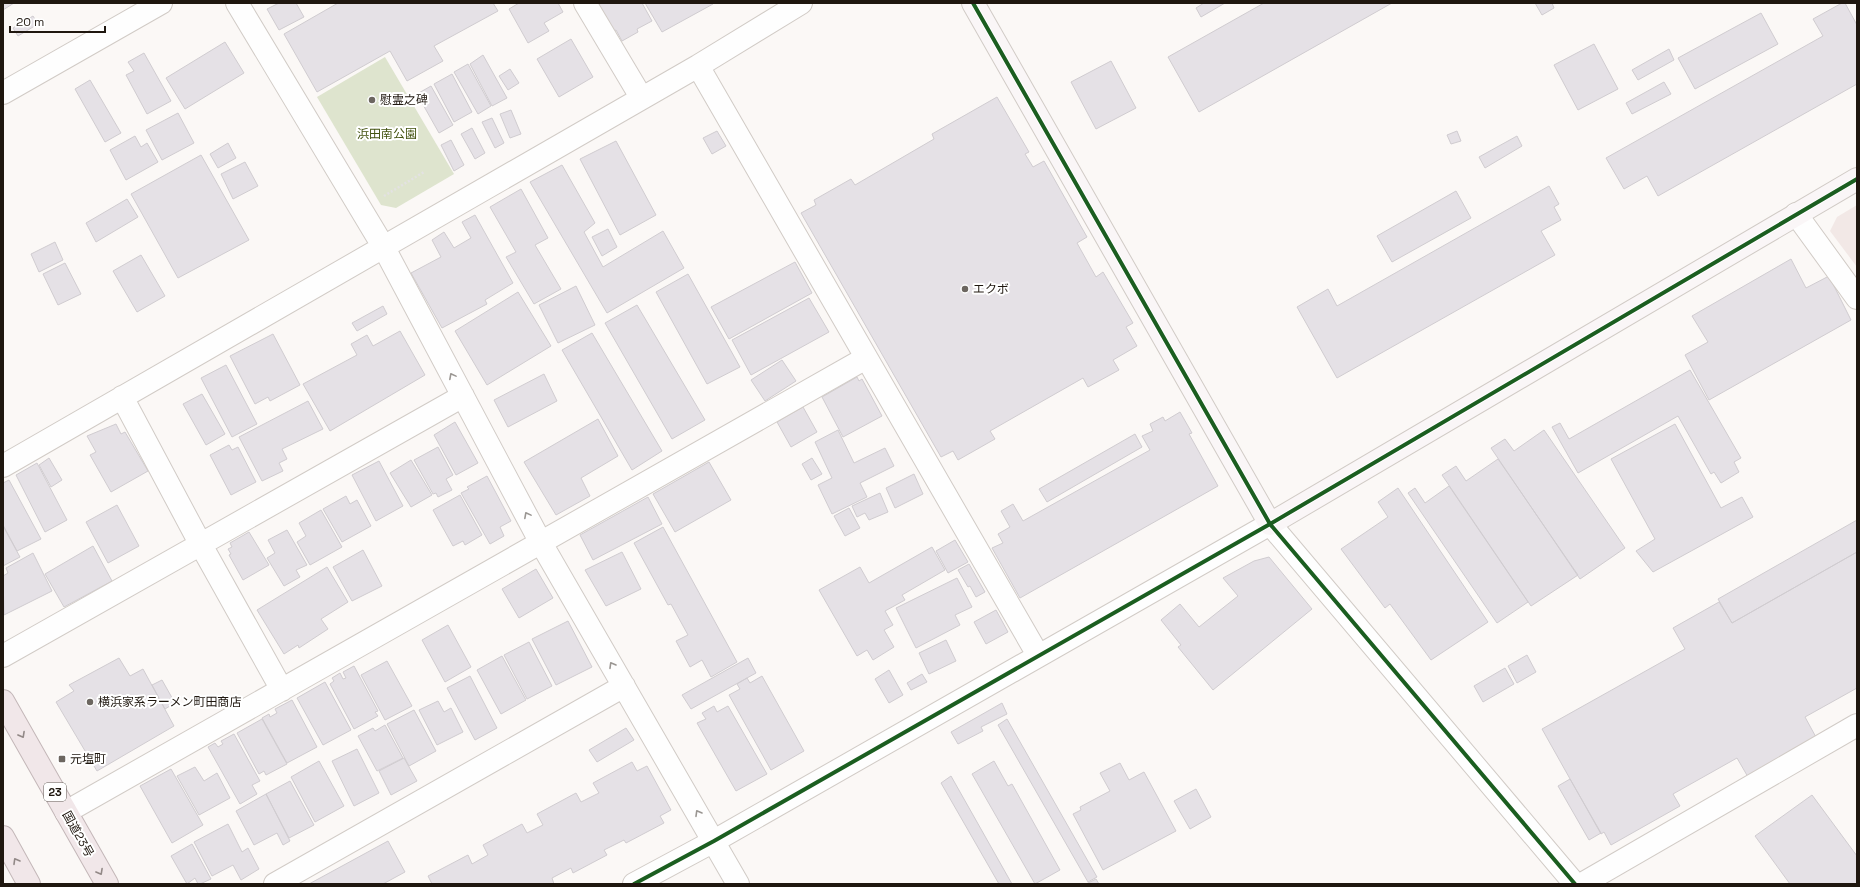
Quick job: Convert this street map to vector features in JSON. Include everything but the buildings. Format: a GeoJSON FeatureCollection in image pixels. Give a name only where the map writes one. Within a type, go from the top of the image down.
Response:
{"type":"FeatureCollection","features":[{"type":"Feature","properties":{"kind":"highway","name":"国道23号"},"geometry":{"type":"LineString","coordinates":[[3,701],[106,884]]}},
{"type":"Feature","properties":{"kind":"highway"},"geometry":{"type":"LineString","coordinates":[[4,840],[29,884]]}},
{"type":"Feature","properties":{"kind":"street"},"geometry":{"type":"LineString","coordinates":[[3,93],[161,3]]}},
{"type":"Feature","properties":{"kind":"street"},"geometry":{"type":"LineString","coordinates":[[237,3],[383,246],[541,543],[738,884]]}},
{"type":"Feature","properties":{"kind":"street"},"geometry":{"type":"LineString","coordinates":[[585,3],[642,97]]}},
{"type":"Feature","properties":{"kind":"street"},"geometry":{"type":"LineString","coordinates":[[3,466],[698,66],[771,10],[801,3]]}},
{"type":"Feature","properties":{"kind":"street"},"geometry":{"type":"LineString","coordinates":[[973,3],[1270,524],[1575,884]]}},
{"type":"Feature","properties":{"kind":"street"},"geometry":{"type":"LineString","coordinates":[[698,66],[1038,655]]}},
{"type":"Feature","properties":{"kind":"street"},"geometry":{"type":"LineString","coordinates":[[634,884],[714,841],[1270,524],[1857,179]]}},
{"type":"Feature","properties":{"kind":"street"},"geometry":{"type":"LineString","coordinates":[[1796,214],[1857,298]]}},
{"type":"Feature","properties":{"kind":"street"},"geometry":{"type":"LineString","coordinates":[[66,812],[866,358]]}},
{"type":"Feature","properties":{"kind":"street"},"geometry":{"type":"LineString","coordinates":[[3,656],[463,396]]}},
{"type":"Feature","properties":{"kind":"street"},"geometry":{"type":"LineString","coordinates":[[122,397],[201,545],[282,690]]}},
{"type":"Feature","properties":{"kind":"street"},"geometry":{"type":"LineString","coordinates":[[275,884],[624,686]]}},
{"type":"Feature","properties":{"kind":"street"},"geometry":{"type":"LineString","coordinates":[[1582,884],[1857,725]]}},
{"type":"Feature","properties":{"kind":"path"},"geometry":{"type":"LineString","coordinates":[[382,198],[424,172]]}},
{"type":"Feature","properties":{"kind":"shaded area"},"geometry":{"type":"Polygon","coordinates":[[[1857,205],[1857,267],[1830,231],[1837,217],[1857,205]]]}},
{"type":"Feature","properties":{"kind":"green space","name":"浜田南公園"},"geometry":{"type":"Polygon","coordinates":[[[385,57],[454,174],[396,208],[381,205],[317,97],[385,57]]]}},
{"type":"Feature","properties":{"kind":"cycle path"},"geometry":{"type":"LineString","coordinates":[[973,3],[1270,524],[1575,884]]}},
{"type":"Feature","properties":{"kind":"cycle path"},"geometry":{"type":"LineString","coordinates":[[634,884],[714,841],[1270,524],[1857,179]]}},
{"type":"Feature","properties":{"kind":"place","name":"慰霊之碑"},"geometry":{"type":"Point","coordinates":[372,100]}},
{"type":"Feature","properties":{"kind":"place","name":"エクボ"},"geometry":{"type":"Point","coordinates":[965,289]}},
{"type":"Feature","properties":{"kind":"place","name":"横浜家系ラーメン町田商店"},"geometry":{"type":"Point","coordinates":[90,702]}},
{"type":"Feature","properties":{"kind":"place","name":"元塩町"},"geometry":{"type":"Point","coordinates":[62,759]}}]}
